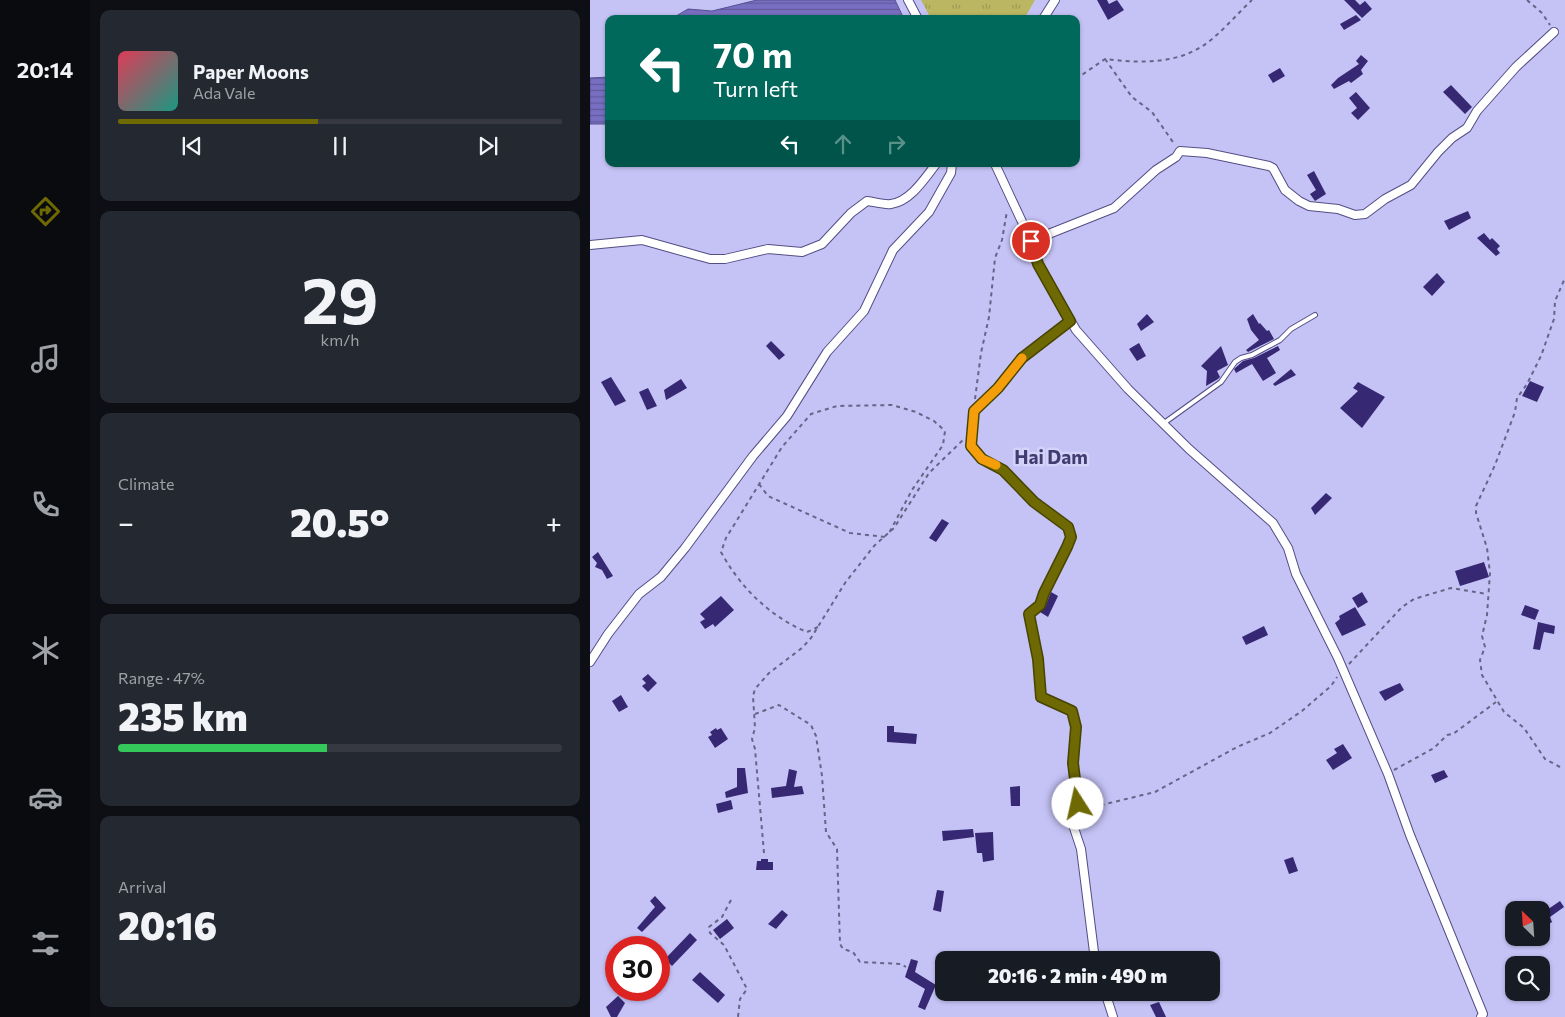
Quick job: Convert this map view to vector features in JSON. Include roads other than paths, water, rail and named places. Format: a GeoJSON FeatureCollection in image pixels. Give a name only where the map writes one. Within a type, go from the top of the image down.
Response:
{"type":"FeatureCollection","features":[{"type":"Feature","properties":{"kind":"street"},"geometry":{"type":"LineString","coordinates":[[908,0],[916,15]]}},
{"type":"Feature","properties":{"kind":"street"},"geometry":{"type":"LineString","coordinates":[[1046,15],[1055,0]]}},
{"type":"Feature","properties":{"kind":"street"},"geometry":{"type":"LineString","coordinates":[[1031,241],[1114,208],[1156,170],[1176,157],[1180,151],[1207,153],[1268,166],[1273,168],[1289,196],[1309,206],[1338,209],[1355,216],[1365,214],[1385,199],[1411,185],[1438,152],[1452,138],[1467,128],[1477,111],[1516,67],[1554,32]]}},
{"type":"Feature","properties":{"kind":"street"},"geometry":{"type":"LineString","coordinates":[[590,245],[642,240],[710,259],[725,259],[768,249],[802,252],[822,244],[851,212],[867,200],[891,204],[902,201],[923,182],[934,167]]}},
{"type":"Feature","properties":{"kind":"street"},"geometry":{"type":"LineString","coordinates":[[590,662],[638,594],[661,577],[685,548],[753,456],[787,416],[827,352],[864,311],[893,250],[929,212],[952,173],[952,167]]}},
{"type":"Feature","properties":{"kind":"street"},"geometry":{"type":"LineString","coordinates":[[996,167],[1031,241],[1038,264],[1070,321],[1128,389],[1189,449],[1273,523],[1288,548],[1296,574],[1338,658],[1388,774],[1410,836],[1483,1014],[1481,1017]]}},
{"type":"Feature","properties":{"kind":"street"},"geometry":{"type":"LineString","coordinates":[[1070,321],[1022,358],[998,388],[974,411],[971,427],[973,440],[971,446],[982,459],[1003,470],[1034,502],[1068,527],[1071,537],[1040,605],[1029,614],[1038,659],[1041,697],[1072,711],[1076,727],[1073,763],[1078,810],[1074,828],[1081,849],[1094,951]]}},
{"type":"Feature","properties":{"kind":"street"},"geometry":{"type":"LineString","coordinates":[[1109,1001],[1113,1017]]}},
{"type":"Feature","properties":{"kind":"lane"},"geometry":{"type":"LineString","coordinates":[[1164,423],[1221,382],[1235,362],[1280,340],[1291,330],[1315,315]]}},
{"type":"Feature","properties":{"kind":"district","name":"Hai Dam"},"geometry":{"type":"Point","coordinates":[1051,457]}}]}
